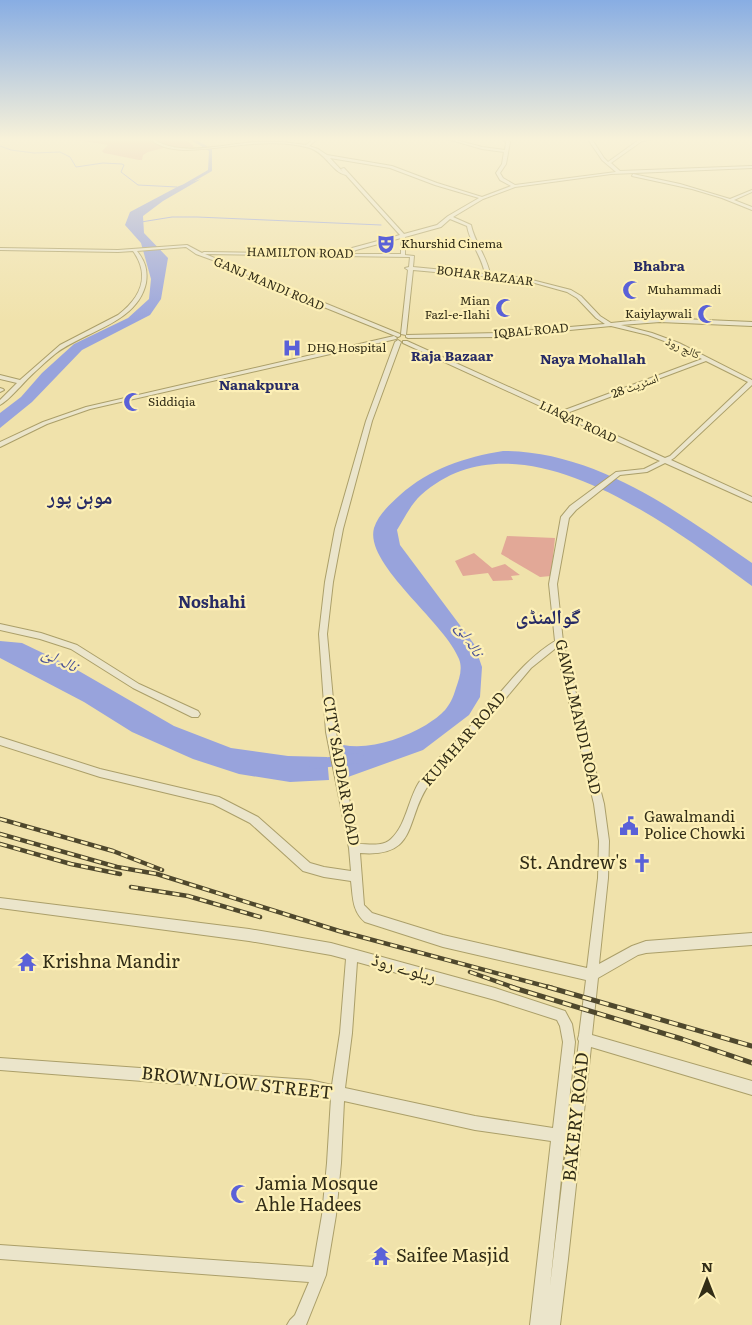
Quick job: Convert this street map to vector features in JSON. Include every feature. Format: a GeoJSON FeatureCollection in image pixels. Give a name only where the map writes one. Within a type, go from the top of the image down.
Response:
{"type":"FeatureCollection","features":[{"type":"Feature","properties":{"kind":"main road"},"geometry":{"type":"LineString","coordinates":[[369,200],[402,236]]}},
{"type":"Feature","properties":{"kind":"main road","name":"LIAQAT ROAD"},"geometry":{"type":"LineString","coordinates":[[401,337],[752,498]]}},
{"type":"Feature","properties":{"kind":"main road"},"geometry":{"type":"LineString","coordinates":[[666,460],[751,383]]}},
{"type":"Feature","properties":{"kind":"main road"},"geometry":{"type":"LineString","coordinates":[[0,741],[100,773],[215,800],[254,820],[308,867],[324,872],[358,877]]}},
{"type":"Feature","properties":{"kind":"main road"},"geometry":{"type":"LineString","coordinates":[[584,1039],[752,1088]]}},
{"type":"Feature","properties":{"kind":"main road"},"geometry":{"type":"LineString","coordinates":[[0,1252],[319,1275]]}},
{"type":"Feature","properties":{"kind":"street"},"geometry":{"type":"LineString","coordinates":[[346,254],[354,248],[436,227],[479,200]]}},
{"type":"Feature","properties":{"kind":"street"},"geometry":{"type":"LineString","coordinates":[[731,200],[752,209]]}},
{"type":"Feature","properties":{"kind":"street"},"geometry":{"type":"LineString","coordinates":[[450,217],[469,225],[474,244],[484,257],[488,276]]}},
{"type":"Feature","properties":{"kind":"street","name":"CITY SADDAR ROAD"},"geometry":{"type":"LineString","coordinates":[[402,236],[408,256],[409,268],[401,337],[369,421],[340,529],[329,582],[323,634],[331,732],[354,848],[359,906],[362,913],[369,918],[443,941],[591,975]]}},
{"type":"Feature","properties":{"kind":"street","name":"GANJ MANDI ROAD"},"geometry":{"type":"LineString","coordinates":[[0,249],[137,250],[186,246],[191,251],[259,281],[401,337]]}},
{"type":"Feature","properties":{"kind":"street"},"geometry":{"type":"LineString","coordinates":[[0,403],[62,346],[121,316],[132,304],[143,287],[145,273],[137,250]]}},
{"type":"Feature","properties":{"kind":"street","name":"HAMILTON ROAD"},"geometry":{"type":"LineString","coordinates":[[199,254],[408,256]]}},
{"type":"Feature","properties":{"kind":"street","name":"BOHAR BAZAAR"},"geometry":{"type":"LineString","coordinates":[[409,268],[524,279],[569,291],[579,297],[598,317],[609,324]]}},
{"type":"Feature","properties":{"kind":"street","name":"IQBAL ROAD"},"geometry":{"type":"LineString","coordinates":[[401,337],[499,335],[654,321],[752,325]]}},
{"type":"Feature","properties":{"kind":"street","name":"کالج روڈ"},"geometry":{"type":"LineString","coordinates":[[609,324],[650,334],[677,344],[751,383]]}},
{"type":"Feature","properties":{"kind":"street"},"geometry":{"type":"LineString","coordinates":[[0,444],[88,408],[401,337]]}},
{"type":"Feature","properties":{"kind":"street","name":"LIAQAT ROAD"},"geometry":{"type":"LineString","coordinates":[[401,337],[666,460]]}},
{"type":"Feature","properties":{"kind":"street","name":"اسٹریٹ 28"},"geometry":{"type":"LineString","coordinates":[[564,412],[706,359]]}},
{"type":"Feature","properties":{"kind":"street"},"geometry":{"type":"LineString","coordinates":[[0,377],[23,382]]}},
{"type":"Feature","properties":{"kind":"street"},"geometry":{"type":"LineString","coordinates":[[0,382],[15,389]]}},
{"type":"Feature","properties":{"kind":"street","name":"GAWALMANDI ROAD"},"geometry":{"type":"LineString","coordinates":[[591,975],[603,878],[604,841],[594,782],[559,642],[553,584],[565,517],[615,475],[622,472],[645,471],[666,460]]}},
{"type":"Feature","properties":{"kind":"street"},"geometry":{"type":"LineString","coordinates":[[0,627],[41,636],[74,647],[136,686],[195,714]]}},
{"type":"Feature","properties":{"kind":"street","name":"KUMHAR ROAD"},"geometry":{"type":"LineString","coordinates":[[354,848],[370,849],[392,845],[402,831],[421,788],[440,764],[539,654],[559,642]]}},
{"type":"Feature","properties":{"kind":"street","name":"ریلوے روڈ"},"geometry":{"type":"LineString","coordinates":[[0,903],[244,934],[352,954],[495,994],[561,1015],[566,1024],[569,1042],[548,1240],[556,1255]]}},
{"type":"Feature","properties":{"kind":"street"},"geometry":{"type":"LineString","coordinates":[[591,975],[636,950],[646,947],[752,939]]}},
{"type":"Feature","properties":{"kind":"street"},"geometry":{"type":"LineString","coordinates":[[295,1325],[300,1320],[319,1275],[329,1215],[338,1092],[346,1033],[352,954]]}},
{"type":"Feature","properties":{"kind":"street","name":"BAKERY ROAD"},"geometry":{"type":"LineString","coordinates":[[549,1298],[591,975]]}},
{"type":"Feature","properties":{"kind":"street","name":"BROWNLOW STREET"},"geometry":{"type":"LineString","coordinates":[[0,1064],[310,1087],[475,1123],[560,1136]]}},
{"type":"Feature","properties":{"kind":"street"},"geometry":{"type":"LineString","coordinates":[[538,1325],[549,1298]]}},
{"type":"Feature","properties":{"kind":"street"},"geometry":{"type":"LineString","coordinates":[[549,1298],[552,1325]]}},
{"type":"Feature","properties":{"kind":"shaded area"},"geometry":{"type":"Polygon","coordinates":[[[507,536],[555,538],[551,576],[540,577],[501,554],[507,536]]]}},
{"type":"Feature","properties":{"kind":"shaded area"},"geometry":{"type":"Polygon","coordinates":[[[474,553],[492,568],[505,564],[520,575],[511,576],[513,580],[493,581],[488,573],[463,576],[455,561],[474,553]]]}},
{"type":"Feature","properties":{"kind":"water"},"geometry":{"type":"Polygon","coordinates":[[[153,200],[165,200],[143,216],[144,233],[168,258],[161,299],[150,315],[82,350],[32,402],[0,428],[0,413],[21,397],[42,373],[74,344],[128,318],[149,299],[151,279],[141,243],[125,225],[130,212],[153,200]]]}},
{"type":"Feature","properties":{"kind":"water"},"geometry":{"type":"Polygon","coordinates":[[[503,451],[537,454],[571,461],[635,488],[695,524],[752,563],[752,586],[679,534],[637,508],[592,485],[547,469],[503,464],[460,471],[421,495],[397,530],[400,545],[474,644],[482,667],[480,697],[469,715],[423,750],[348,777],[343,745],[375,745],[407,735],[426,725],[448,706],[454,695],[461,670],[459,659],[439,628],[408,594],[381,559],[374,542],[376,523],[392,502],[411,486],[435,471],[461,461],[503,451]]]}},
{"type":"Feature","properties":{"kind":"water","name":"نالہ لئ"},"geometry":{"type":"Polygon","coordinates":[[[0,641],[22,643],[72,667],[174,726],[231,748],[288,756],[327,757],[329,780],[290,782],[239,774],[193,759],[132,732],[84,702],[0,658],[0,641]]]}},
{"type":"Feature","properties":{"kind":"waterway"},"geometry":{"type":"LineString","coordinates":[[141,222],[172,217],[197,217],[381,225]]}},
{"type":"Feature","properties":{"kind":"waterway","name":"نالہ لئ"},"geometry":{"type":"LineString","coordinates":[[314,764],[359,758]]}},
{"type":"Feature","properties":{"kind":"railway"},"geometry":{"type":"LineString","coordinates":[[0,819],[113,851],[162,870]]}},
{"type":"Feature","properties":{"kind":"railway"},"geometry":{"type":"LineString","coordinates":[[0,834],[117,867],[157,874],[339,931],[552,988]]}},
{"type":"Feature","properties":{"kind":"railway"},"geometry":{"type":"LineString","coordinates":[[0,844],[71,864],[120,874]]}},
{"type":"Feature","properties":{"kind":"railway"},"geometry":{"type":"LineString","coordinates":[[131,887],[188,896],[260,917]]}},
{"type":"Feature","properties":{"kind":"railway"},"geometry":{"type":"LineString","coordinates":[[470,972],[515,988]]}},
{"type":"Feature","properties":{"kind":"railway"},"geometry":{"type":"LineString","coordinates":[[511,987],[682,1039],[752,1063]]}},
{"type":"Feature","properties":{"kind":"railway"},"geometry":{"type":"LineString","coordinates":[[548,987],[752,1046]]}},
{"type":"Feature","properties":{"kind":"place","name":"Khurshid Cinema"},"geometry":{"type":"Point","coordinates":[386,244]}},
{"type":"Feature","properties":{"kind":"place","name":"Muhammadi"},"geometry":{"type":"Point","coordinates":[632,290]}},
{"type":"Feature","properties":{"kind":"place","name":"Mian Fazl-e-Ilahi"},"geometry":{"type":"Point","coordinates":[505,308]}},
{"type":"Feature","properties":{"kind":"place","name":"Kaiylaywali"},"geometry":{"type":"Point","coordinates":[707,314]}},
{"type":"Feature","properties":{"kind":"place","name":"DHQ Hospital"},"geometry":{"type":"Point","coordinates":[292,348]}},
{"type":"Feature","properties":{"kind":"place","name":"Siddiqia"},"geometry":{"type":"Point","coordinates":[133,402]}},
{"type":"Feature","properties":{"kind":"place","name":"Gawalmandi Police Chowki"},"geometry":{"type":"Point","coordinates":[629,826]}},
{"type":"Feature","properties":{"kind":"place","name":"St. Andrew's"},"geometry":{"type":"Point","coordinates":[642,863]}},
{"type":"Feature","properties":{"kind":"place","name":"Krishna Mandir"},"geometry":{"type":"Point","coordinates":[27,962]}},
{"type":"Feature","properties":{"kind":"place","name":"Jamia Mosque Ahle Hadees"},"geometry":{"type":"Point","coordinates":[240,1194]}},
{"type":"Feature","properties":{"kind":"place","name":"Saifee Masjid"},"geometry":{"type":"Point","coordinates":[381,1256]}},
{"type":"Feature","properties":{"kind":"district","name":"Bhabra"},"geometry":{"type":"Point","coordinates":[659,266]}},
{"type":"Feature","properties":{"kind":"district","name":"Raja Bazaar"},"geometry":{"type":"Point","coordinates":[452,356]}},
{"type":"Feature","properties":{"kind":"district","name":"Naya Mohallah"},"geometry":{"type":"Point","coordinates":[593,359]}},
{"type":"Feature","properties":{"kind":"district","name":"Nanakpura"},"geometry":{"type":"Point","coordinates":[259,385]}},
{"type":"Feature","properties":{"kind":"district","name":"موہن پور"},"geometry":{"type":"Point","coordinates":[80,497]}},
{"type":"Feature","properties":{"kind":"district","name":"Noshahi"},"geometry":{"type":"Point","coordinates":[212,602]}},
{"type":"Feature","properties":{"kind":"district","name":"گوالمنڈی"},"geometry":{"type":"Point","coordinates":[548,617]}}]}
